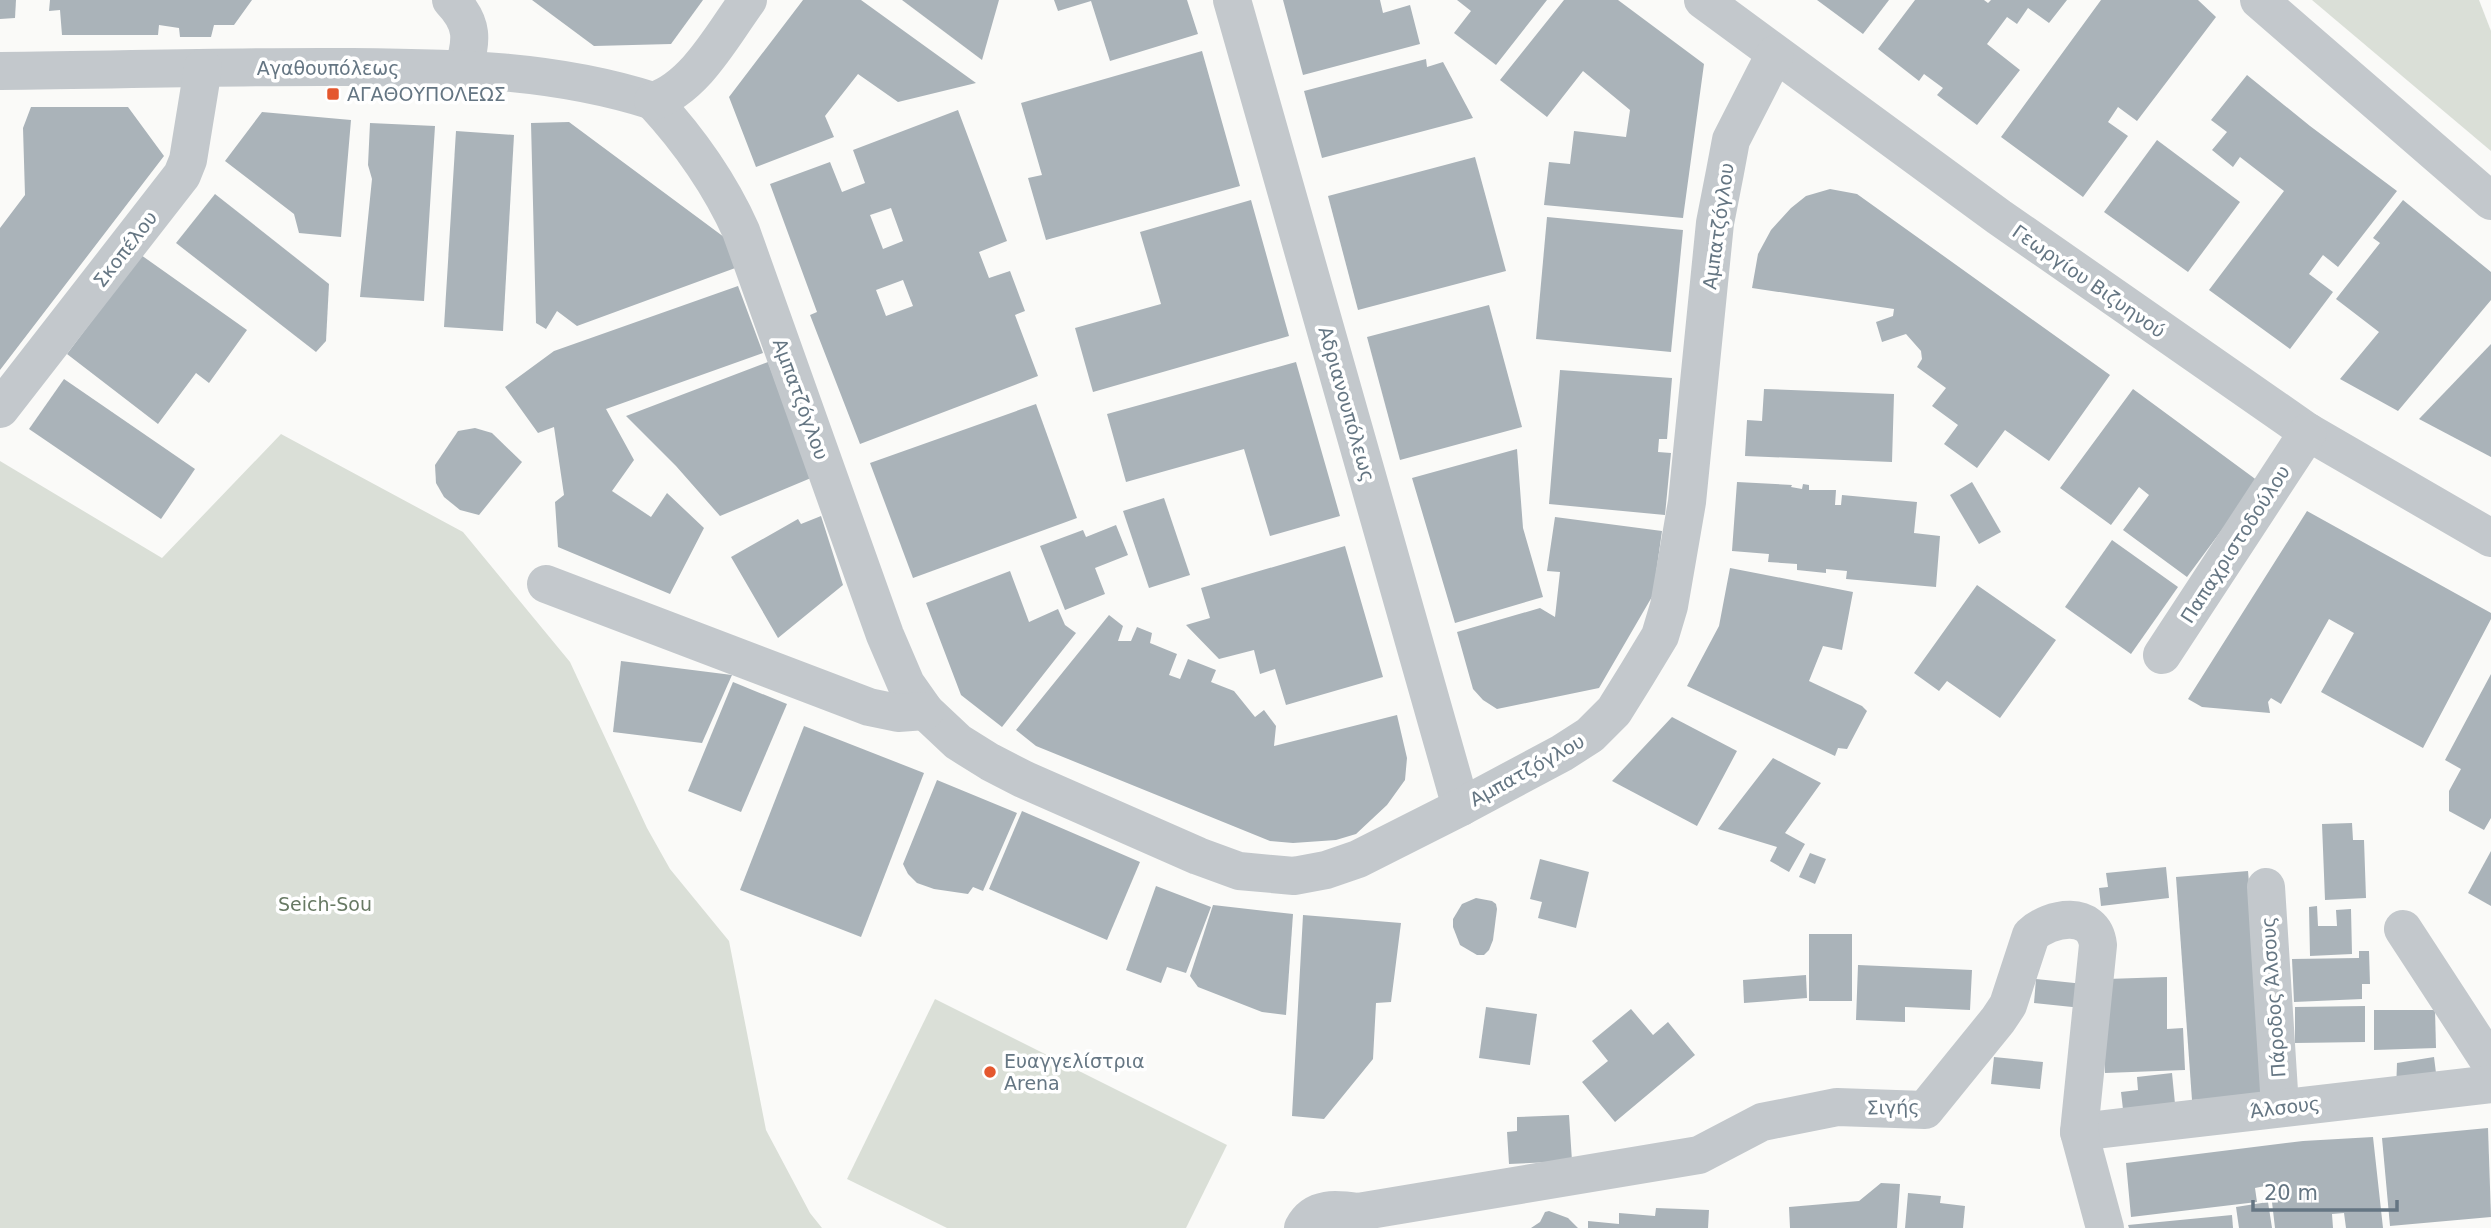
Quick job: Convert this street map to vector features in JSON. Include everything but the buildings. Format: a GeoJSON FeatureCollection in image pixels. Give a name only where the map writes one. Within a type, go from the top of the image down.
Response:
{"type":"FeatureCollection","features":[{"type":"Feature","properties":{"kind":"street"},"geometry":{"type":"LineString","coordinates":[[452,0],[469,24],[468,53],[463,70]]}},
{"type":"Feature","properties":{"kind":"street"},"geometry":{"type":"LineString","coordinates":[[653,101],[671,93],[692,76],[748,0]]}},
{"type":"Feature","properties":{"kind":"street","name":"Αδριανουπόλεως"},"geometry":{"type":"LineString","coordinates":[[1231,0],[1461,807]]}},
{"type":"Feature","properties":{"kind":"street","name":"Γεωργίου Βιζυηνού"},"geometry":{"type":"LineString","coordinates":[[1703,0],[2107,294],[2308,432],[2491,538]]}},
{"type":"Feature","properties":{"kind":"street"},"geometry":{"type":"LineString","coordinates":[[2259,0],[2491,201]]}},
{"type":"Feature","properties":{"kind":"street","name":"Αμπατζόγλου"},"geometry":{"type":"LineString","coordinates":[[653,101],[704,163],[741,231],[885,635],[906,684],[926,711],[958,742],[990,762],[1198,856],[1239,871],[1294,876],[1326,870],[1358,859],[1461,807],[1590,735],[1614,711],[1660,636],[1669,606],[1687,502],[1716,223],[1724,172],[1731,140],[1775,54]]}},
{"type":"Feature","properties":{"kind":"street","name":"Αγαθουπόλεως"},"geometry":{"type":"LineString","coordinates":[[0,71],[300,67],[463,70],[569,79],[597,84],[653,101]]}},
{"type":"Feature","properties":{"kind":"street","name":"Σκοπέλου"},"geometry":{"type":"LineString","coordinates":[[0,409],[182,175],[188,160],[202,68]]}},
{"type":"Feature","properties":{"kind":"street","name":"Παπαχριστοδούλου"},"geometry":{"type":"LineString","coordinates":[[2162,655],[2308,432]]}},
{"type":"Feature","properties":{"kind":"street"},"geometry":{"type":"LineString","coordinates":[[546,584],[869,707],[898,713],[926,711]]}},
{"type":"Feature","properties":{"kind":"street","name":"Πάροδος Άλσους"},"geometry":{"type":"LineString","coordinates":[[2266,887],[2280,1107]]}},
{"type":"Feature","properties":{"kind":"street","name":"Σιγής"},"geometry":{"type":"LineString","coordinates":[[1303,1228],[1307,1221],[1323,1210],[1358,1212],[1699,1155],[1762,1122],[1836,1107],[1924,1110],[2008,1005],[2031,935],[2039,927],[2067,920],[2080,920],[2091,926],[2097,934],[2080,1132],[2105,1228]]}},
{"type":"Feature","properties":{"kind":"street"},"geometry":{"type":"LineString","coordinates":[[2403,929],[2491,1064]]}},
{"type":"Feature","properties":{"kind":"street","name":"Άλσους"},"geometry":{"type":"LineString","coordinates":[[2080,1132],[2491,1084]]}},
{"type":"Feature","properties":{"kind":"green space"},"geometry":{"type":"Polygon","coordinates":[[[2312,0],[2479,0],[2491,31],[2491,151],[2312,0]]]}},
{"type":"Feature","properties":{"kind":"green space","name":"Seich-Sou"},"geometry":{"type":"Polygon","coordinates":[[[281,434],[463,532],[570,662],[647,828],[670,869],[729,941],[766,1130],[810,1213],[822,1228],[0,1228],[0,461],[162,558],[281,434]]]}},
{"type":"Feature","properties":{"kind":"green space","name":"Ευαγγελίστρια Arena"},"geometry":{"type":"Polygon","coordinates":[[[935,999],[1227,1145],[1186,1228],[947,1228],[847,1179],[935,999]]]}},
{"type":"Feature","properties":{"kind":"place","name":"ΑΓΑΘΟΥΠΟΛΕΩΣ"},"geometry":{"type":"Point","coordinates":[333,94]}},
{"type":"Feature","properties":{"kind":"place","name":"Ευαγγελίστρια Arena"},"geometry":{"type":"Point","coordinates":[990,1072]}}]}
